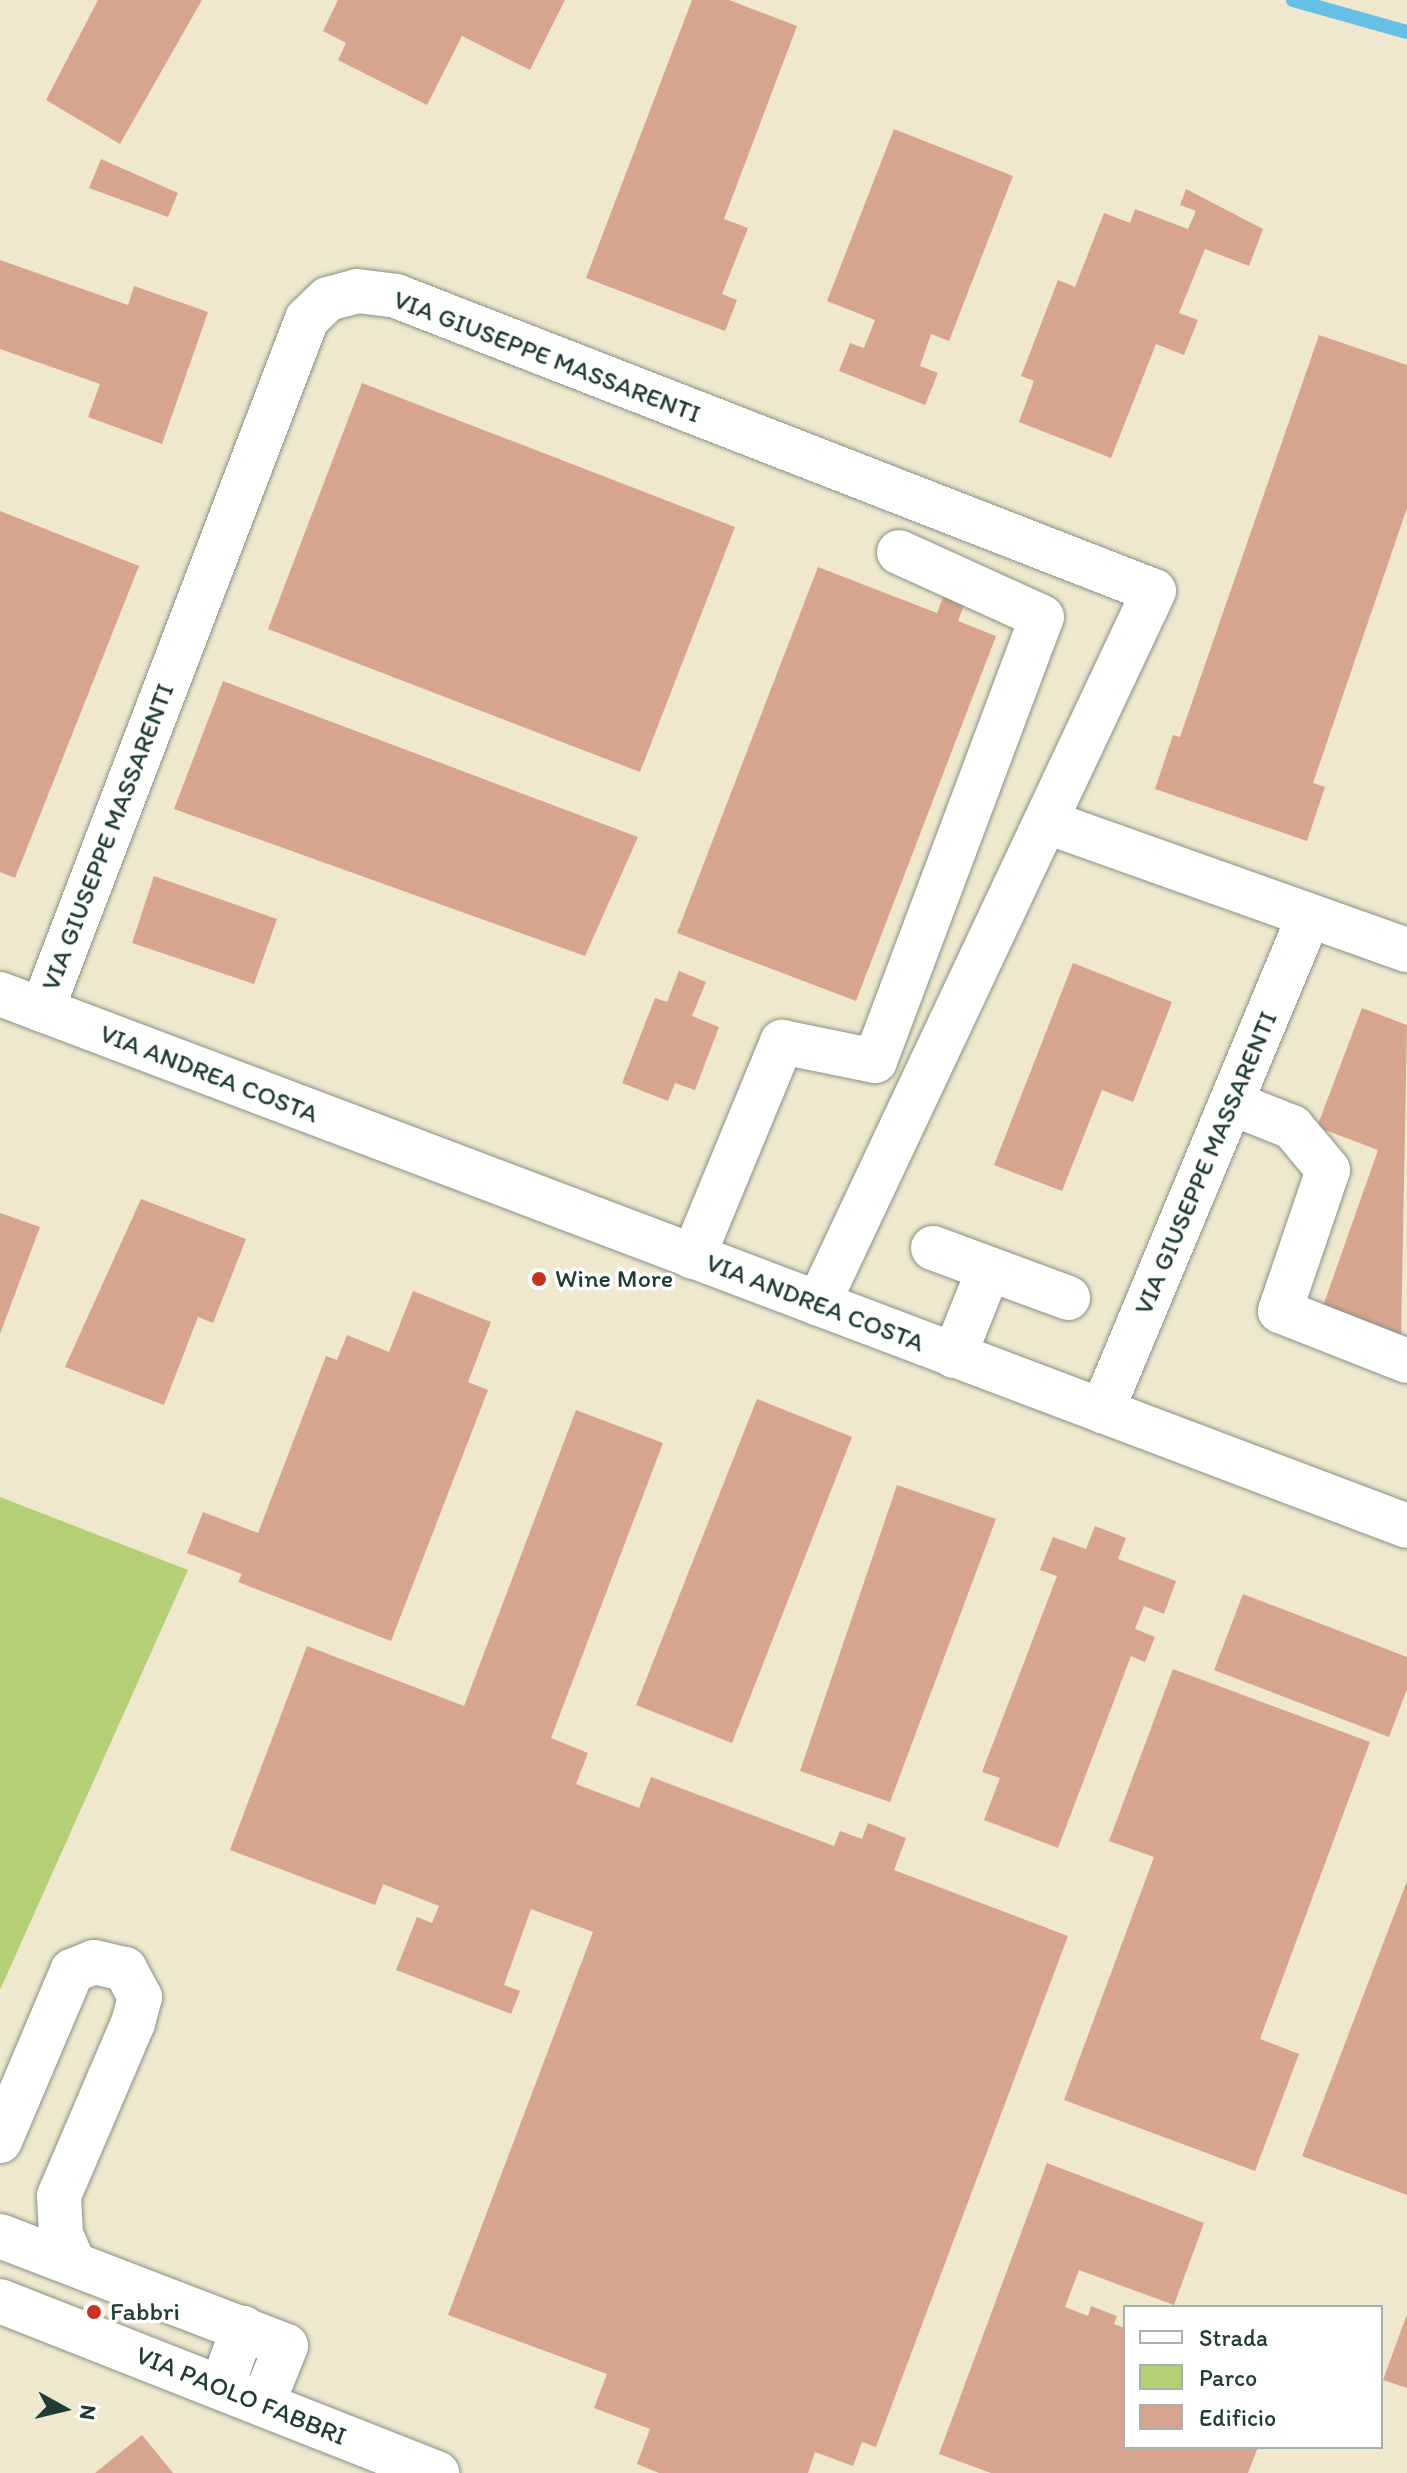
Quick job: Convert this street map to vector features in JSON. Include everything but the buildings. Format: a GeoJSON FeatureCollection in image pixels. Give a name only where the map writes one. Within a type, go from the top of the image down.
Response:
{"type":"FeatureCollection","features":[{"type":"Feature","properties":{"kind":"street","name":"VIA GIUSEPPE MASSARENTI"},"geometry":{"type":"LineString","coordinates":[[42,1010],[307,319],[328,299],[357,291],[396,296],[1154,591],[818,1304]]}},
{"type":"Feature","properties":{"kind":"street"},"geometry":{"type":"LineString","coordinates":[[693,1257],[782,1042],[875,1061],[1042,617],[899,552]]}},
{"type":"Feature","properties":{"kind":"street"},"geometry":{"type":"LineString","coordinates":[[1047,822],[1407,950]]}},
{"type":"Feature","properties":{"kind":"street","name":"VIA GIUSEPPE MASSARENTI"},"geometry":{"type":"LineString","coordinates":[[1102,1411],[1309,916]]}},
{"type":"Feature","properties":{"kind":"street","name":"VIA ANDREA COSTA"},"geometry":{"type":"LineString","coordinates":[[0,994],[1407,1526]]}},
{"type":"Feature","properties":{"kind":"street"},"geometry":{"type":"LineString","coordinates":[[1231,1103],[1292,1127],[1328,1170],[1280,1311],[1407,1361]]}},
{"type":"Feature","properties":{"kind":"street"},"geometry":{"type":"LineString","coordinates":[[933,1248],[1068,1298]]}},
{"type":"Feature","properties":{"kind":"street"},"geometry":{"type":"LineString","coordinates":[[954,1356],[989,1269]]}},
{"type":"Feature","properties":{"kind":"street"},"geometry":{"type":"LineString","coordinates":[[0,2141],[72,1971],[94,1962],[125,1969],[140,1997],[133,2023],[59,2196],[61,2234],[73,2262]]}},
{"type":"Feature","properties":{"kind":"street"},"geometry":{"type":"LineString","coordinates":[[0,2075],[5,2063],[42,2042]]}},
{"type":"Feature","properties":{"kind":"street"},"geometry":{"type":"LineString","coordinates":[[0,2236],[286,2346],[263,2403]]}},
{"type":"Feature","properties":{"kind":"street","name":"VIA PAOLO FABBRI"},"geometry":{"type":"LineString","coordinates":[[0,2301],[437,2473]]}},
{"type":"Feature","properties":{"kind":"street"},"geometry":{"type":"LineString","coordinates":[[222,2387],[243,2328]]}},
{"type":"Feature","properties":{"kind":"green space"},"geometry":{"type":"Polygon","coordinates":[[[0,1497],[188,1570],[0,1990],[0,1497]]]}},
{"type":"Feature","properties":{"kind":"waterway"},"geometry":{"type":"LineString","coordinates":[[1293,0],[1407,32]]}},
{"type":"Feature","properties":{"kind":"place","name":"Wine More"},"geometry":{"type":"Point","coordinates":[539,1279]}},
{"type":"Feature","properties":{"kind":"place","name":"Fabbri"},"geometry":{"type":"Point","coordinates":[94,2312]}}]}
